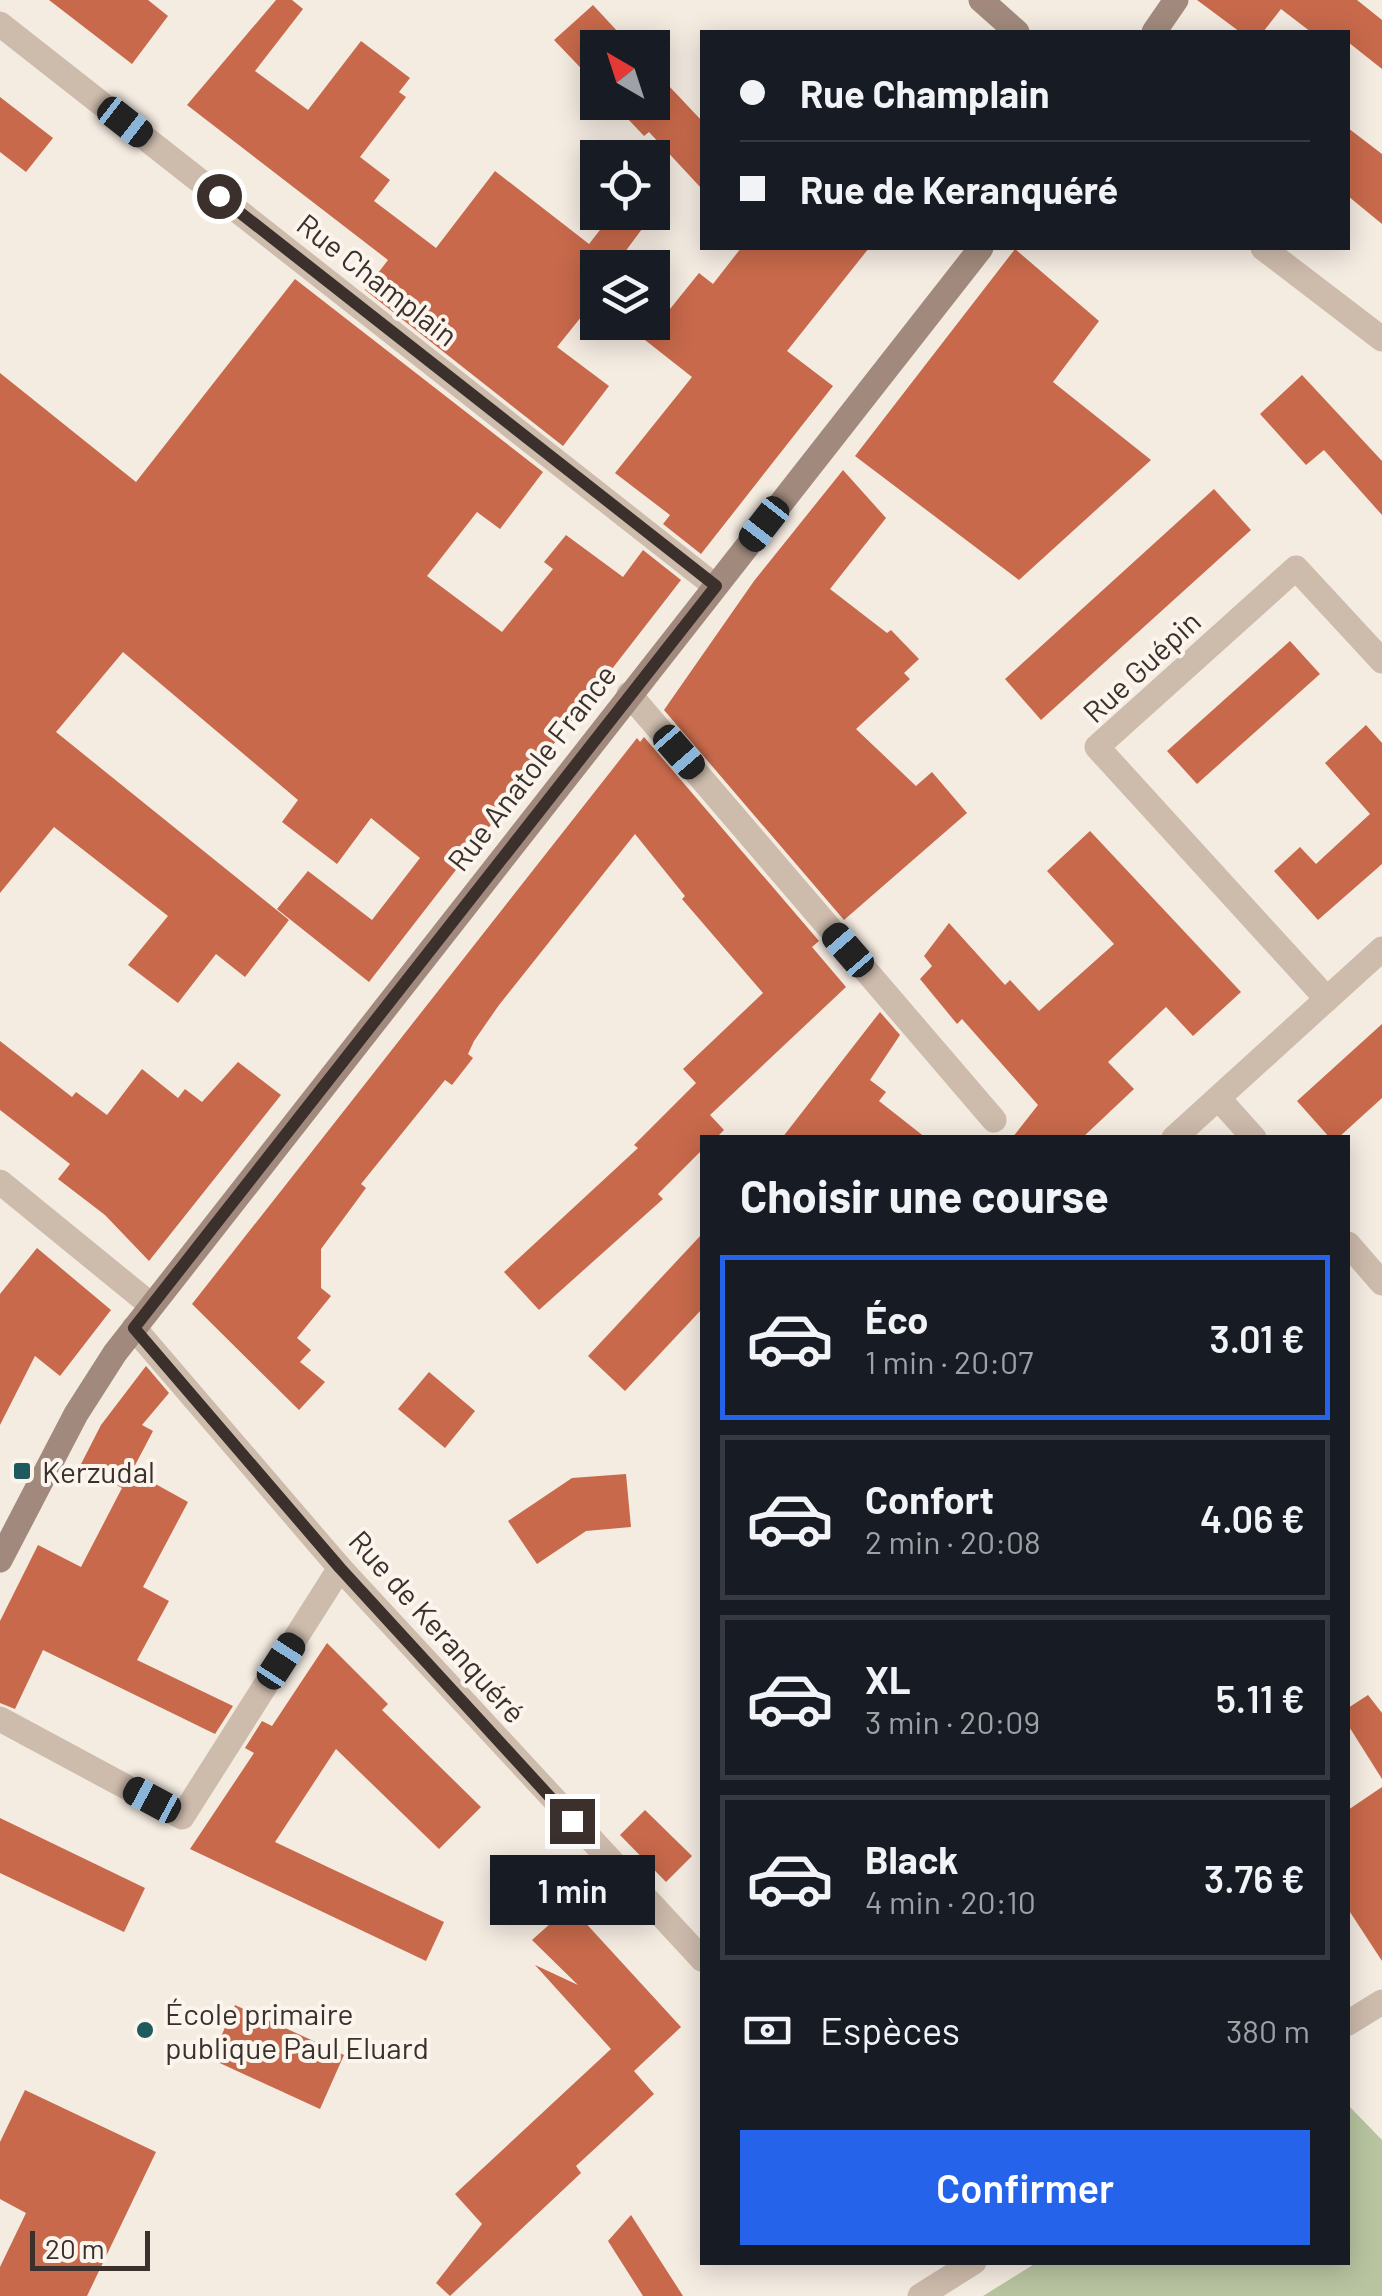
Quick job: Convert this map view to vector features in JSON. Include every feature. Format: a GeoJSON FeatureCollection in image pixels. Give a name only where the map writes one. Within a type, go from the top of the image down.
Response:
{"type":"FeatureCollection","features":[{"type":"Feature","properties":{"kind":"main road"},"geometry":{"type":"LineString","coordinates":[[981,0],[1015,30]]}},
{"type":"Feature","properties":{"kind":"main road"},"geometry":{"type":"LineString","coordinates":[[1155,30],[1176,0]]}},
{"type":"Feature","properties":{"kind":"main road","name":"Rue Anatole France"},"geometry":{"type":"LineString","coordinates":[[0,1560],[76,1414],[151,1305],[980,250]]}},
{"type":"Feature","properties":{"kind":"street","name":"Rue Champlain"},"geometry":{"type":"LineString","coordinates":[[0,24],[716,586]]}},
{"type":"Feature","properties":{"kind":"street"},"geometry":{"type":"LineString","coordinates":[[1265,250],[1382,339]]}},
{"type":"Feature","properties":{"kind":"street","name":"Rue Guépin"},"geometry":{"type":"LineString","coordinates":[[1327,999],[1097,747],[1296,568],[1382,661]]}},
{"type":"Feature","properties":{"kind":"street"},"geometry":{"type":"LineString","coordinates":[[629,694],[994,1120]]}},
{"type":"Feature","properties":{"kind":"street"},"geometry":{"type":"LineString","coordinates":[[1177,1135],[1382,949]]}},
{"type":"Feature","properties":{"kind":"street"},"geometry":{"type":"LineString","coordinates":[[1219,1098],[1251,1135]]}},
{"type":"Feature","properties":{"kind":"street"},"geometry":{"type":"LineString","coordinates":[[0,1182],[151,1305]]}},
{"type":"Feature","properties":{"kind":"street"},"geometry":{"type":"LineString","coordinates":[[1350,1246],[1382,1282]]}},
{"type":"Feature","properties":{"kind":"street","name":"Rue de Keranquéré"},"geometry":{"type":"LineString","coordinates":[[134,1328],[340,1568],[700,1957]]}},
{"type":"Feature","properties":{"kind":"street"},"geometry":{"type":"LineString","coordinates":[[0,1719],[182,1817],[340,1568]]}},
{"type":"Feature","properties":{"kind":"street"},"geometry":{"type":"LineString","coordinates":[[1350,2022],[1382,2002]]}},
{"type":"Feature","properties":{"kind":"street"},"geometry":{"type":"LineString","coordinates":[[920,2296],[970,2265]]}},
{"type":"Feature","properties":{"kind":"green space"},"geometry":{"type":"Polygon","coordinates":[[[1350,2107],[1382,2140],[1382,2296],[983,2296],[1033,2265],[1350,2265],[1350,2107]]]}},
{"type":"Feature","properties":{"kind":"building"},"geometry":{"type":"Polygon","coordinates":[[[49,0],[148,0],[168,16],[132,64],[49,0]]]}},
{"type":"Feature","properties":{"kind":"building"},"geometry":{"type":"Polygon","coordinates":[[[276,0],[292,0],[303,9],[255,71],[308,110],[361,41],[410,78],[399,92],[406,97],[360,157],[390,180],[374,201],[436,248],[495,171],[589,244],[600,230],[641,230],[626,250],[580,250],[580,318],[557,347],[609,386],[563,446],[365,290],[388,260],[187,105],[276,0]]]}},
{"type":"Feature","properties":{"kind":"building"},"geometry":{"type":"Polygon","coordinates":[[[1197,0],[1357,0],[1382,20],[1382,69],[1350,44],[1350,30],[1308,30],[1281,9],[1265,30],[1237,30],[1197,0]]]}},
{"type":"Feature","properties":{"kind":"building"},"geometry":{"type":"Polygon","coordinates":[[[593,5],[616,30],[580,30],[580,67],[554,40],[593,5]]]}},
{"type":"Feature","properties":{"kind":"building"},"geometry":{"type":"Polygon","coordinates":[[[670,87],[700,119],[700,187],[670,155],[670,140],[656,140],[649,132],[644,136],[629,120],[670,120],[670,87]]]}},
{"type":"Feature","properties":{"kind":"building"},"geometry":{"type":"Polygon","coordinates":[[[0,97],[53,138],[26,172],[0,152],[0,97]]]}},
{"type":"Feature","properties":{"kind":"building"},"geometry":{"type":"Polygon","coordinates":[[[1350,130],[1382,154],[1382,224],[1350,198],[1350,130]]]}},
{"type":"Feature","properties":{"kind":"building"},"geometry":{"type":"Polygon","coordinates":[[[739,250],[867,250],[787,351],[833,386],[701,554],[663,524],[670,515],[615,473],[692,377],[645,340],[670,340],[670,309],[699,273],[713,284],[739,250]]]}},
{"type":"Feature","properties":{"kind":"building"},"geometry":{"type":"Polygon","coordinates":[[[1016,250],[1099,321],[1053,382],[1151,460],[1019,580],[855,456],[1016,250]]]}},
{"type":"Feature","properties":{"kind":"building"},"geometry":{"type":"Polygon","coordinates":[[[295,279],[543,472],[500,529],[477,512],[427,576],[502,632],[553,569],[544,562],[566,535],[623,577],[643,550],[681,580],[369,982],[277,909],[308,871],[372,920],[420,858],[371,818],[337,864],[282,822],[298,800],[123,652],[56,732],[289,920],[245,977],[216,954],[178,1003],[128,965],[168,916],[54,827],[0,893],[0,373],[136,482],[295,279]]]}},
{"type":"Feature","properties":{"kind":"building"},"geometry":{"type":"Polygon","coordinates":[[[1302,375],[1382,461],[1382,515],[1324,450],[1306,465],[1260,414],[1302,375]]]}},
{"type":"Feature","properties":{"kind":"building"},"geometry":{"type":"Polygon","coordinates":[[[843,470],[886,518],[830,589],[887,633],[891,630],[919,659],[904,673],[910,679],[856,729],[916,786],[932,772],[967,813],[844,920],[664,710],[754,581],[843,470]]]}},
{"type":"Feature","properties":{"kind":"building"},"geometry":{"type":"Polygon","coordinates":[[[1214,489],[1251,530],[1041,720],[1005,679],[1214,489]]]}},
{"type":"Feature","properties":{"kind":"building"},"geometry":{"type":"Polygon","coordinates":[[[1290,641],[1320,674],[1197,784],[1167,751],[1290,641]]]}},
{"type":"Feature","properties":{"kind":"building"},"geometry":{"type":"Polygon","coordinates":[[[1366,725],[1382,743],[1382,864],[1318,920],[1274,871],[1300,847],[1316,864],[1370,814],[1325,763],[1366,725]]]}},
{"type":"Feature","properties":{"kind":"building"},"geometry":{"type":"Polygon","coordinates":[[[644,737],[819,941],[812,947],[846,987],[710,1115],[724,1130],[719,1135],[700,1135],[700,1152],[658,1194],[663,1199],[539,1310],[504,1272],[638,1148],[634,1145],[696,1083],[683,1069],[763,993],[682,899],[685,896],[635,834],[499,1005],[474,1041],[468,1054],[473,1058],[452,1085],[445,1080],[361,1184],[366,1188],[321,1249],[321,1288],[331,1296],[297,1338],[311,1350],[300,1362],[325,1382],[299,1410],[192,1304],[637,738],[640,742],[644,737]]]}},
{"type":"Feature","properties":{"kind":"building"},"geometry":{"type":"Polygon","coordinates":[[[1090,831],[1241,992],[1193,1036],[1166,1007],[1108,1062],[1134,1089],[1085,1135],[1014,1135],[1038,1105],[962,1019],[957,1024],[920,979],[932,966],[924,956],[949,923],[1005,985],[1010,980],[1039,1011],[1114,944],[1047,871],[1090,831]]]}},
{"type":"Feature","properties":{"kind":"building"},"geometry":{"type":"Polygon","coordinates":[[[880,1012],[900,1035],[870,1080],[886,1092],[879,1101],[922,1135],[784,1135],[880,1012]]]}},
{"type":"Feature","properties":{"kind":"building"},"geometry":{"type":"Polygon","coordinates":[[[1382,1024],[1382,1098],[1341,1135],[1327,1135],[1297,1101],[1382,1024]]]}},
{"type":"Feature","properties":{"kind":"building"},"geometry":{"type":"Polygon","coordinates":[[[0,1041],[72,1097],[76,1092],[107,1115],[142,1069],[178,1098],[185,1089],[202,1102],[238,1062],[281,1095],[149,1261],[105,1215],[58,1179],[70,1164],[0,1110],[0,1041]]]}},
{"type":"Feature","properties":{"kind":"building"},"geometry":{"type":"Polygon","coordinates":[[[700,1236],[700,1311],[625,1391],[588,1356],[700,1236]]]}},
{"type":"Feature","properties":{"kind":"building"},"geometry":{"type":"Polygon","coordinates":[[[37,1248],[111,1310],[60,1376],[35,1356],[0,1425],[0,1294],[37,1248]]]}},
{"type":"Feature","properties":{"kind":"building"},"geometry":{"type":"Polygon","coordinates":[[[146,1366],[169,1393],[142,1425],[153,1431],[132,1471],[188,1502],[143,1587],[169,1601],[137,1660],[233,1706],[215,1734],[43,1650],[15,1709],[0,1703],[0,1621],[38,1545],[81,1567],[122,1488],[80,1466],[101,1425],[146,1366]]]}},
{"type":"Feature","properties":{"kind":"building"},"geometry":{"type":"Polygon","coordinates":[[[429,1372],[475,1411],[445,1448],[398,1409],[429,1372]]]}},
{"type":"Feature","properties":{"kind":"building"},"geometry":{"type":"Polygon","coordinates":[[[626,1474],[631,1527],[586,1531],[537,1564],[508,1521],[572,1478],[626,1474]]]}},
{"type":"Feature","properties":{"kind":"building"},"geometry":{"type":"Polygon","coordinates":[[[327,1643],[388,1704],[382,1710],[481,1807],[439,1849],[336,1749],[275,1842],[444,1922],[426,1961],[190,1849],[254,1753],[245,1748],[262,1721],[272,1726],[327,1643]]]}},
{"type":"Feature","properties":{"kind":"building"},"geometry":{"type":"Polygon","coordinates":[[[1368,1695],[1382,1713],[1382,1779],[1350,1728],[1350,1707],[1368,1695]]]}},
{"type":"Feature","properties":{"kind":"building"},"geometry":{"type":"Polygon","coordinates":[[[1382,1787],[1382,1961],[1350,1912],[1350,1809],[1382,1787]]]}},
{"type":"Feature","properties":{"kind":"building"},"geometry":{"type":"Polygon","coordinates":[[[645,1810],[692,1856],[666,1882],[620,1835],[645,1810]]]}},
{"type":"Feature","properties":{"kind":"building"},"geometry":{"type":"Polygon","coordinates":[[[0,1818],[145,1888],[124,1932],[0,1873],[0,1818]]]}},
{"type":"Feature","properties":{"kind":"building"},"geometry":{"type":"Polygon","coordinates":[[[570,1906],[681,2027],[634,2071],[654,2094],[576,2166],[581,2173],[450,2296],[436,2283],[482,2224],[455,2194],[611,2049],[535,1965],[578,1985],[532,1940],[570,1906]]]}},
{"type":"Feature","properties":{"kind":"building"},"geometry":{"type":"Polygon","coordinates":[[[235,2005],[344,2055],[320,2109],[211,2059],[235,2005]]]}},
{"type":"Feature","properties":{"kind":"building"},"geometry":{"type":"Polygon","coordinates":[[[25,2090],[156,2152],[87,2296],[0,2296],[0,2267],[26,2213],[0,2199],[0,2142],[25,2090]]]}},
{"type":"Feature","properties":{"kind":"building"},"geometry":{"type":"Polygon","coordinates":[[[631,2215],[683,2296],[643,2296],[608,2241],[631,2215]]]}},
{"type":"Feature","properties":{"kind":"place","name":"Kerzudal"},"geometry":{"type":"Point","coordinates":[22,1471]}},
{"type":"Feature","properties":{"kind":"place","name":"École primaire publique Paul Eluard"},"geometry":{"type":"Point","coordinates":[145,2030]}},
{"type":"Feature","properties":{"kind":"route"},"geometry":{"type":"LineString","coordinates":[[219,196],[716,586],[134,1328],[340,1568],[572,1821]]}}]}
